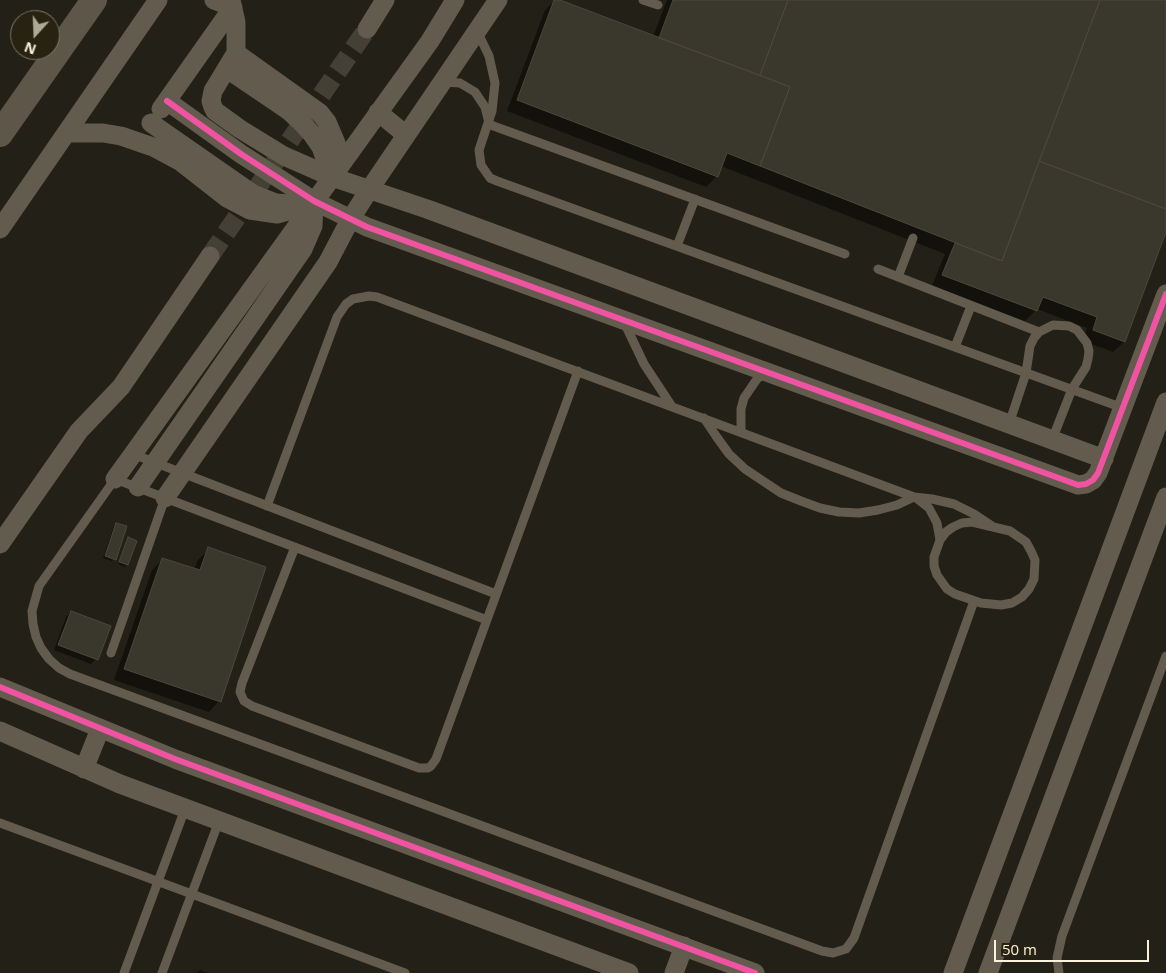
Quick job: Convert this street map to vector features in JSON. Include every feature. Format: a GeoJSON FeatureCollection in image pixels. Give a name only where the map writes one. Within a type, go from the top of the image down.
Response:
{"type":"FeatureCollection","features":[{"type":"Feature","properties":{"kind":"main road"},"geometry":{"type":"LineString","coordinates":[[0,134],[94,0]]}},
{"type":"Feature","properties":{"kind":"street"},"geometry":{"type":"LineString","coordinates":[[0,229],[158,0]]}},
{"type":"Feature","properties":{"kind":"street"},"geometry":{"type":"LineString","coordinates":[[214,0],[232,3]]}},
{"type":"Feature","properties":{"kind":"street"},"geometry":{"type":"LineString","coordinates":[[367,28],[386,0]]}},
{"type":"Feature","properties":{"kind":"street"},"geometry":{"type":"LineString","coordinates":[[115,479],[430,41],[455,0]]}},
{"type":"Feature","properties":{"kind":"street"},"geometry":{"type":"LineString","coordinates":[[165,498],[328,262],[368,190],[498,0]]}},
{"type":"Feature","properties":{"kind":"street"},"geometry":{"type":"LineString","coordinates":[[138,141],[232,3]]}},
{"type":"Feature","properties":{"kind":"street"},"geometry":{"type":"LineString","coordinates":[[232,3],[236,30],[231,61],[211,101],[215,111],[269,148],[332,177],[436,212],[1104,459]]}},
{"type":"Feature","properties":{"kind":"street"},"geometry":{"type":"LineString","coordinates":[[231,61],[312,106],[328,122],[333,132],[337,155],[332,177]]}},
{"type":"Feature","properties":{"kind":"street"},"geometry":{"type":"LineString","coordinates":[[167,101],[241,154],[314,201],[350,220],[414,245],[624,319],[1078,485],[1086,484],[1093,480],[1104,459],[1166,294]]}},
{"type":"Feature","properties":{"kind":"street"},"geometry":{"type":"LineString","coordinates":[[378,112],[406,135]]}},
{"type":"Feature","properties":{"kind":"street"},"geometry":{"type":"LineString","coordinates":[[151,122],[264,200],[289,204],[314,201]]}},
{"type":"Feature","properties":{"kind":"street"},"geometry":{"type":"LineString","coordinates":[[66,133],[103,134],[138,141],[153,147],[180,162],[238,206],[250,210],[277,214],[302,208],[314,201]]}},
{"type":"Feature","properties":{"kind":"street"},"geometry":{"type":"LineString","coordinates":[[138,488],[303,249],[312,226],[314,201]]}},
{"type":"Feature","properties":{"kind":"street"},"geometry":{"type":"LineString","coordinates":[[0,544],[79,431],[120,387],[210,256]]}},
{"type":"Feature","properties":{"kind":"street"},"geometry":{"type":"LineString","coordinates":[[953,973],[1166,402]]}},
{"type":"Feature","properties":{"kind":"street"},"geometry":{"type":"LineString","coordinates":[[988,973],[1166,497]]}},
{"type":"Feature","properties":{"kind":"street"},"geometry":{"type":"LineString","coordinates":[[0,687],[232,780],[755,973]]}},
{"type":"Feature","properties":{"kind":"street"},"geometry":{"type":"LineString","coordinates":[[84,769],[100,728]]}},
{"type":"Feature","properties":{"kind":"street"},"geometry":{"type":"LineString","coordinates":[[0,732],[84,769],[185,809],[629,973]]}},
{"type":"Feature","properties":{"kind":"street"},"geometry":{"type":"LineString","coordinates":[[674,973],[684,946]]}},
{"type":"Feature","properties":{"kind":"lane"},"geometry":{"type":"LineString","coordinates":[[643,0],[658,5]]}},
{"type":"Feature","properties":{"kind":"lane"},"geometry":{"type":"LineString","coordinates":[[478,31],[490,56],[495,83],[494,97],[488,124],[481,143],[479,158],[481,165],[490,178],[1123,408]]}},
{"type":"Feature","properties":{"kind":"lane"},"geometry":{"type":"LineString","coordinates":[[442,82],[460,83],[475,92],[485,106],[488,124]]}},
{"type":"Feature","properties":{"kind":"lane"},"geometry":{"type":"LineString","coordinates":[[488,124],[845,254]]}},
{"type":"Feature","properties":{"kind":"lane"},"geometry":{"type":"LineString","coordinates":[[677,246],[695,199]]}},
{"type":"Feature","properties":{"kind":"lane"},"geometry":{"type":"LineString","coordinates":[[898,277],[913,238]]}},
{"type":"Feature","properties":{"kind":"lane"},"geometry":{"type":"LineString","coordinates":[[878,269],[1039,332]]}},
{"type":"Feature","properties":{"kind":"lane"},"geometry":{"type":"LineString","coordinates":[[267,506],[337,317],[346,304],[353,299],[361,297],[377,298],[914,497],[954,504],[992,526]]}},
{"type":"Feature","properties":{"kind":"lane"},"geometry":{"type":"LineString","coordinates":[[956,347],[971,306]]}},
{"type":"Feature","properties":{"kind":"lane"},"geometry":{"type":"LineString","coordinates":[[624,319],[644,364],[671,406]]}},
{"type":"Feature","properties":{"kind":"lane"},"geometry":{"type":"LineString","coordinates":[[1009,424],[1026,373],[1030,346],[1039,332],[1053,325],[1069,326],[1077,330],[1087,343],[1089,351],[1086,367],[1072,389],[1052,440]]}},
{"type":"Feature","properties":{"kind":"lane"},"geometry":{"type":"LineString","coordinates":[[295,547],[240,687],[244,701],[252,706],[419,768],[428,768],[436,759],[578,371]]}},
{"type":"Feature","properties":{"kind":"lane"},"geometry":{"type":"LineString","coordinates":[[741,432],[741,409],[744,398],[757,379],[766,372]]}},
{"type":"Feature","properties":{"kind":"lane"},"geometry":{"type":"LineString","coordinates":[[704,418],[729,454],[745,469],[781,493],[820,508],[839,512],[859,513],[888,508],[914,497]]}},
{"type":"Feature","properties":{"kind":"lane"},"geometry":{"type":"LineString","coordinates":[[133,454],[496,594]]}},
{"type":"Feature","properties":{"kind":"lane"},"geometry":{"type":"LineString","coordinates":[[487,620],[115,479],[39,586],[34,598],[32,611],[36,637],[49,659],[59,668],[89,681],[827,952],[839,952],[846,949],[854,938],[974,600]]}},
{"type":"Feature","properties":{"kind":"lane"},"geometry":{"type":"LineString","coordinates":[[914,497],[929,508],[934,515],[940,531],[940,540]]}},
{"type":"Feature","properties":{"kind":"lane"},"geometry":{"type":"LineString","coordinates":[[111,653],[165,498]]}},
{"type":"Feature","properties":{"kind":"lane"},"geometry":{"type":"LineString","coordinates":[[972,522],[1010,531],[1026,542],[1034,560],[1034,579],[1022,597],[1012,603],[996,605],[974,600],[955,594],[947,589],[937,574],[934,557],[940,540],[946,532],[962,523],[972,522]]}},
{"type":"Feature","properties":{"kind":"lane"},"geometry":{"type":"LineString","coordinates":[[1059,973],[1059,947],[1166,656]]}},
{"type":"Feature","properties":{"kind":"lane"},"geometry":{"type":"LineString","coordinates":[[124,973],[185,809]]}},
{"type":"Feature","properties":{"kind":"lane"},"geometry":{"type":"LineString","coordinates":[[162,973],[219,821]]}},
{"type":"Feature","properties":{"kind":"lane"},"geometry":{"type":"LineString","coordinates":[[0,823],[402,972]]}},
{"type":"Feature","properties":{"kind":"building"},"geometry":{"type":"Polygon","coordinates":[[[554,0],[560,0],[790,87],[760,166],[727,153],[718,177],[517,100],[554,0]]]}},
{"type":"Feature","properties":{"kind":"building"},"geometry":{"type":"Polygon","coordinates":[[[673,0],[788,0],[760,75],[659,38],[673,0]]]}},
{"type":"Feature","properties":{"kind":"building"},"geometry":{"type":"Polygon","coordinates":[[[788,0],[1100,0],[1002,261],[760,166],[790,87],[760,75],[788,0]]]}},
{"type":"Feature","properties":{"kind":"building"},"geometry":{"type":"Polygon","coordinates":[[[1100,0],[1166,0],[1166,209],[1039,161],[1100,0]]]}},
{"type":"Feature","properties":{"kind":"building"},"geometry":{"type":"Polygon","coordinates":[[[1039,161],[1166,209],[1166,232],[1125,342],[1093,330],[1097,317],[1043,297],[1037,311],[942,275],[955,243],[1002,261],[1039,161]]]}},
{"type":"Feature","properties":{"kind":"building"},"geometry":{"type":"Polygon","coordinates":[[[116,523],[127,526],[116,560],[105,556],[116,523]]]}},
{"type":"Feature","properties":{"kind":"building"},"geometry":{"type":"Polygon","coordinates":[[[128,537],[137,541],[128,565],[119,562],[128,537]]]}},
{"type":"Feature","properties":{"kind":"building"},"geometry":{"type":"Polygon","coordinates":[[[208,547],[266,567],[221,702],[124,669],[162,558],[200,570],[208,547]]]}},
{"type":"Feature","properties":{"kind":"building"},"geometry":{"type":"Polygon","coordinates":[[[71,611],[111,626],[98,660],[58,645],[71,611]]]}},
{"type":"Feature","properties":{"kind":"tunnel"},"geometry":{"type":"LineString","coordinates":[[210,256],[367,29]]}},
{"type":"Feature","properties":{"kind":"cycle path"},"geometry":{"type":"LineString","coordinates":[[167,101],[241,154],[314,201],[367,227],[1078,485],[1086,484],[1093,480],[1098,473],[1166,294]]}},
{"type":"Feature","properties":{"kind":"cycle path"},"geometry":{"type":"LineString","coordinates":[[0,687],[175,759],[755,973]]}}]}
